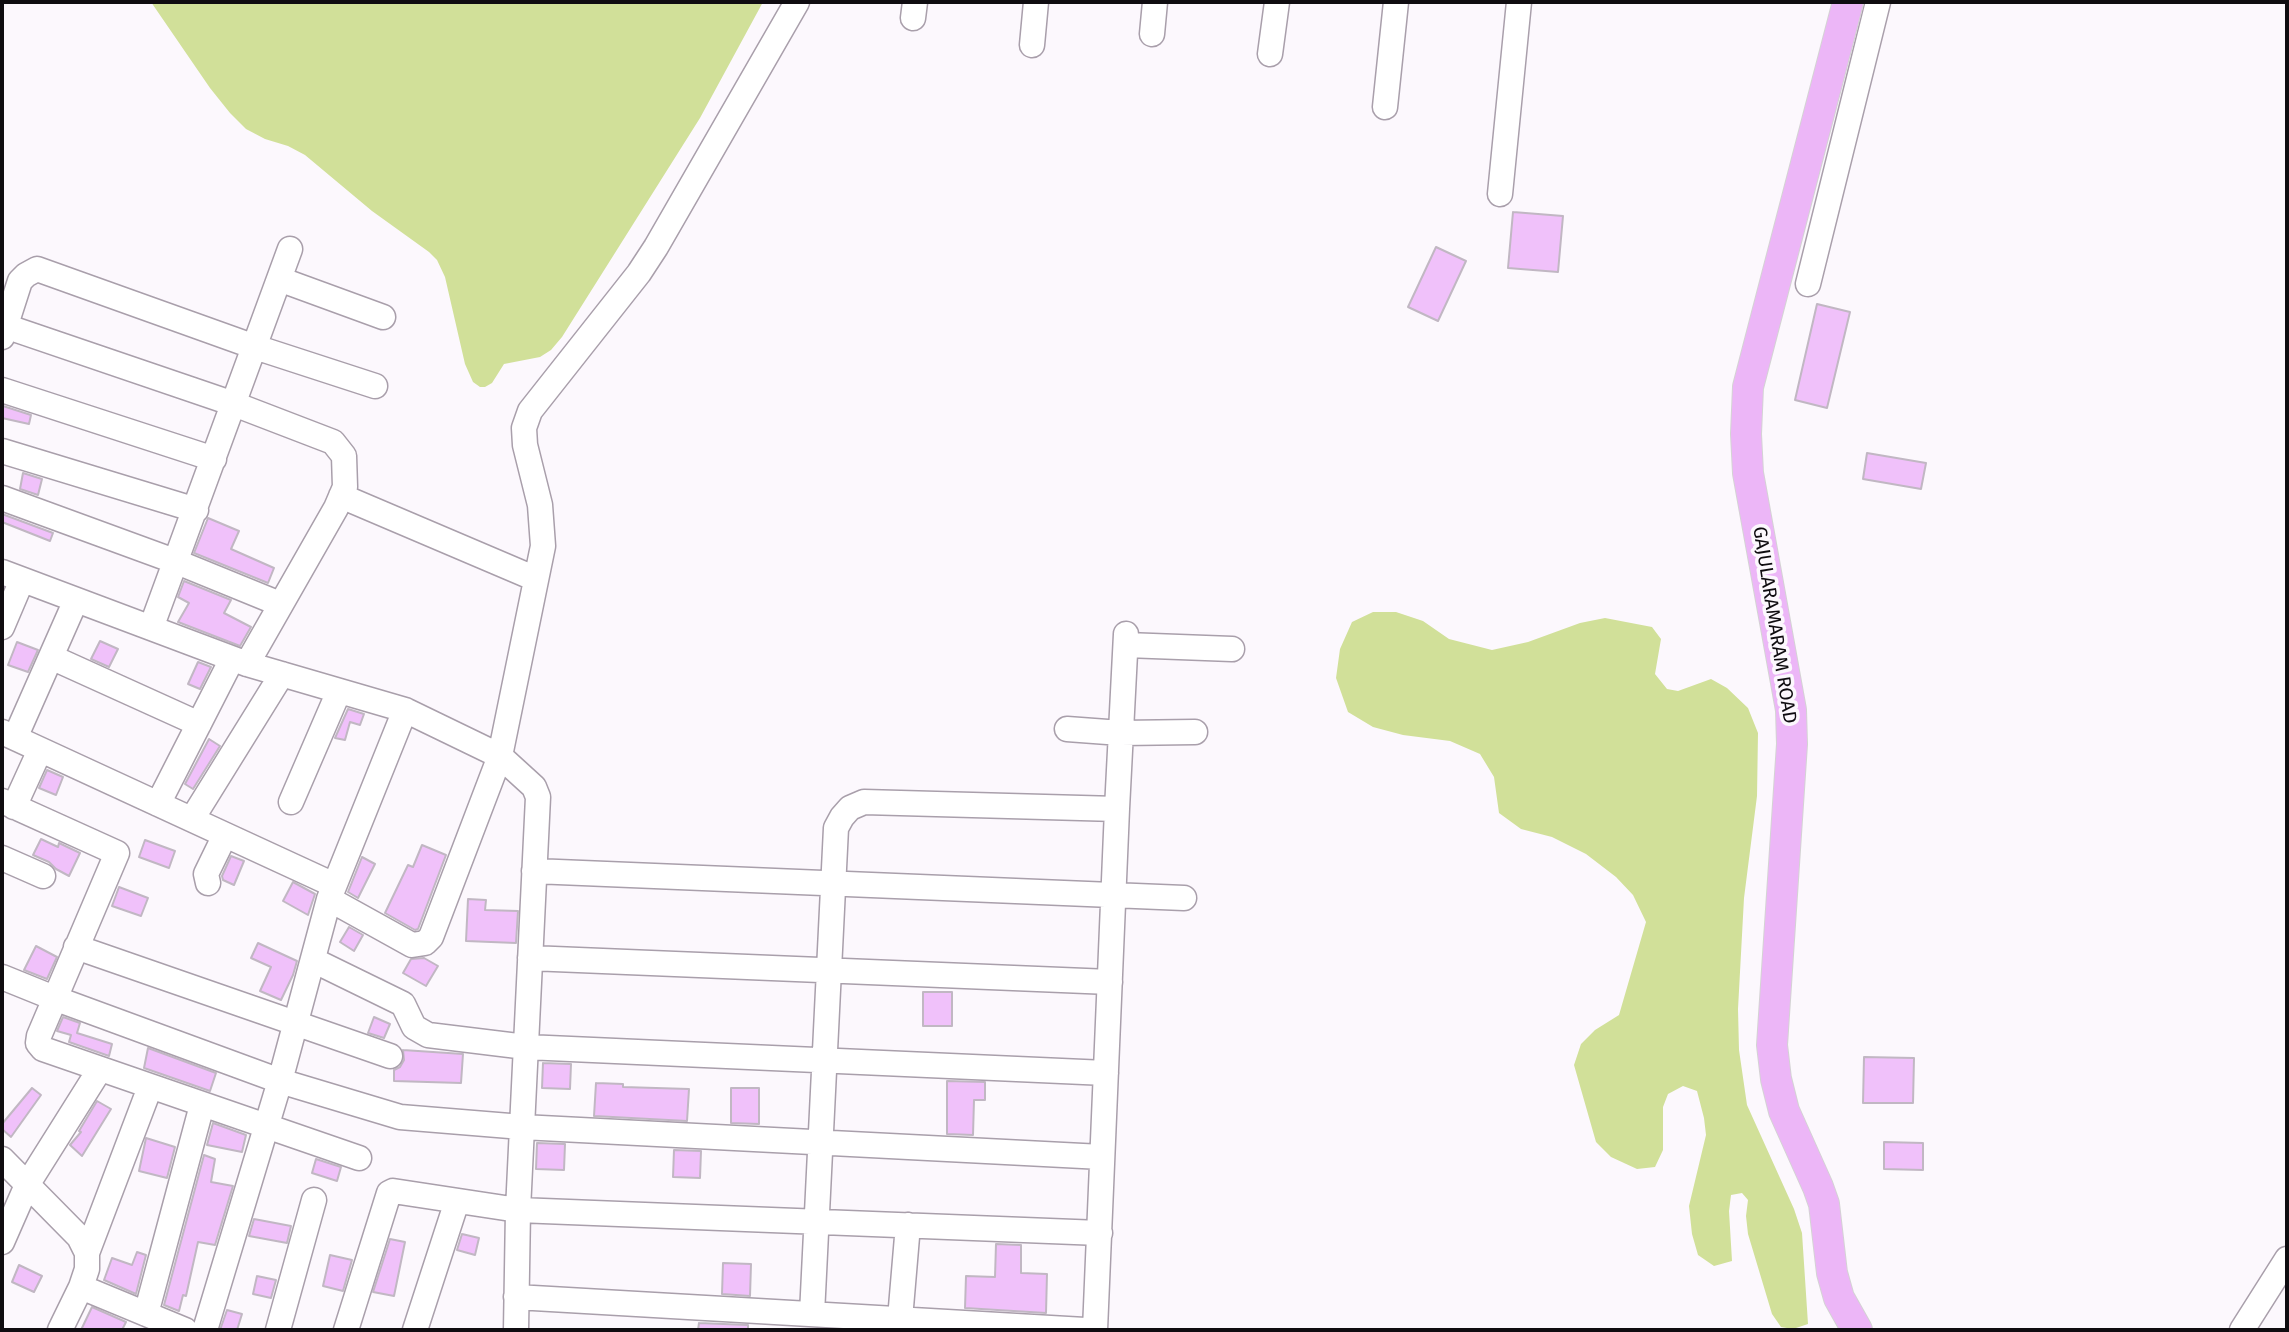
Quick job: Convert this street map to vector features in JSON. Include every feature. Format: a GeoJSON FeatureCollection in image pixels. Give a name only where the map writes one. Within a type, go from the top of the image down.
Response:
{"type":"FeatureCollection","features":[{"type":"Feature","properties":{"kind":"main road","name":"GAJULARAMARAM ROAD"},"geometry":{"type":"LineString","coordinates":[[1848,2],[1748,387],[1746,433],[1748,472],[1791,710],[1792,744],[1772,1045],[1776,1079],[1784,1111],[1821,1196],[1832,1273],[1839,1298],[1857,1330]]}},
{"type":"Feature","properties":{"kind":"street"},"geometry":{"type":"LineString","coordinates":[[76,600],[51,657],[8,735],[225,835],[332,892],[412,945],[425,943],[431,937],[500,756],[543,546],[540,505],[525,445],[524,428],[530,411],[639,273],[656,247],[797,2]]}},
{"type":"Feature","properties":{"kind":"street"},"geometry":{"type":"LineString","coordinates":[[1032,45],[1036,2]]}},
{"type":"Feature","properties":{"kind":"street"},"geometry":{"type":"LineString","coordinates":[[1152,34],[1156,2]]}},
{"type":"Feature","properties":{"kind":"street"},"geometry":{"type":"LineString","coordinates":[[1270,54],[1277,2]]}},
{"type":"Feature","properties":{"kind":"street"},"geometry":{"type":"LineString","coordinates":[[1385,107],[1396,2]]}},
{"type":"Feature","properties":{"kind":"street"},"geometry":{"type":"LineString","coordinates":[[1500,194],[1519,2]]}},
{"type":"Feature","properties":{"kind":"street"},"geometry":{"type":"LineString","coordinates":[[1808,284],[1878,2]]}},
{"type":"Feature","properties":{"kind":"street"},"geometry":{"type":"LineString","coordinates":[[1831,65],[1861,71]]}},
{"type":"Feature","properties":{"kind":"street"},"geometry":{"type":"LineString","coordinates":[[151,628],[290,249]]}},
{"type":"Feature","properties":{"kind":"street"},"geometry":{"type":"LineString","coordinates":[[158,804],[199,724],[279,604],[341,496],[345,487],[345,456],[333,442],[234,404],[3,330],[20,281],[37,269],[255,347],[375,386]]}},
{"type":"Feature","properties":{"kind":"street"},"geometry":{"type":"LineString","coordinates":[[279,279],[383,317]]}},
{"type":"Feature","properties":{"kind":"street"},"geometry":{"type":"LineString","coordinates":[[2,390],[214,459]]}},
{"type":"Feature","properties":{"kind":"street"},"geometry":{"type":"LineString","coordinates":[[2,451],[195,510]]}},
{"type":"Feature","properties":{"kind":"street"},"geometry":{"type":"LineString","coordinates":[[341,496],[536,579]]}},
{"type":"Feature","properties":{"kind":"street"},"geometry":{"type":"LineString","coordinates":[[2,498],[177,562],[279,604]]}},
{"type":"Feature","properties":{"kind":"street"},"geometry":{"type":"LineString","coordinates":[[2,626],[12,576],[239,661],[405,710],[500,756],[529,780],[538,797],[518,1210],[516,1330]]}},
{"type":"Feature","properties":{"kind":"street"},"geometry":{"type":"LineString","coordinates":[[1096,1330],[1126,640],[1232,649]]}},
{"type":"Feature","properties":{"kind":"street"},"geometry":{"type":"LineString","coordinates":[[51,657],[199,724]]}},
{"type":"Feature","properties":{"kind":"street"},"geometry":{"type":"LineString","coordinates":[[192,819],[282,674]]}},
{"type":"Feature","properties":{"kind":"street"},"geometry":{"type":"LineString","coordinates":[[291,802],[340,691]]}},
{"type":"Feature","properties":{"kind":"street"},"geometry":{"type":"LineString","coordinates":[[205,1330],[332,892],[405,710]]}},
{"type":"Feature","properties":{"kind":"street"},"geometry":{"type":"LineString","coordinates":[[1067,729],[1121,733],[1195,732]]}},
{"type":"Feature","properties":{"kind":"street"},"geometry":{"type":"LineString","coordinates":[[40,750],[8,804],[117,853],[54,999],[38,1043],[43,1049],[359,1158]]}},
{"type":"Feature","properties":{"kind":"street"},"geometry":{"type":"LineString","coordinates":[[812,1314],[836,828],[842,817],[850,808],[864,802],[1117,809]]}},
{"type":"Feature","properties":{"kind":"street"},"geometry":{"type":"LineString","coordinates":[[208,883],[206,874],[225,835]]}},
{"type":"Feature","properties":{"kind":"street"},"geometry":{"type":"LineString","coordinates":[[2,858],[43,876]]}},
{"type":"Feature","properties":{"kind":"street"},"geometry":{"type":"LineString","coordinates":[[534,871],[1184,898]]}},
{"type":"Feature","properties":{"kind":"street"},"geometry":{"type":"LineString","coordinates":[[76,947],[390,1056]]}},
{"type":"Feature","properties":{"kind":"street"},"geometry":{"type":"LineString","coordinates":[[530,958],[1110,982]]}},
{"type":"Feature","properties":{"kind":"street"},"geometry":{"type":"LineString","coordinates":[[313,960],[403,1004],[414,1027],[428,1035],[526,1047],[1106,1073]]}},
{"type":"Feature","properties":{"kind":"street"},"geometry":{"type":"LineString","coordinates":[[2,977],[54,999],[279,1081],[400,1117],[522,1127],[1102,1157]]}},
{"type":"Feature","properties":{"kind":"street"},"geometry":{"type":"LineString","coordinates":[[2,1242],[27,1185],[100,1069]]}},
{"type":"Feature","properties":{"kind":"street"},"geometry":{"type":"LineString","coordinates":[[60,1330],[81,1287],[87,1269],[88,1253],[150,1087]]}},
{"type":"Feature","properties":{"kind":"street"},"geometry":{"type":"LineString","coordinates":[[146,1314],[202,1105]]}},
{"type":"Feature","properties":{"kind":"street"},"geometry":{"type":"LineString","coordinates":[[2,1160],[79,1237],[88,1253]]}},
{"type":"Feature","properties":{"kind":"street"},"geometry":{"type":"LineString","coordinates":[[346,1330],[388,1194],[393,1191],[518,1210],[1100,1233]]}},
{"type":"Feature","properties":{"kind":"street"},"geometry":{"type":"LineString","coordinates":[[278,1330],[314,1200]]}},
{"type":"Feature","properties":{"kind":"street"},"geometry":{"type":"LineString","coordinates":[[415,1330],[457,1201]]}},
{"type":"Feature","properties":{"kind":"street"},"geometry":{"type":"LineString","coordinates":[[897,1325],[908,1226]]}},
{"type":"Feature","properties":{"kind":"street"},"geometry":{"type":"LineString","coordinates":[[2242,1330],[2287,1259]]}},
{"type":"Feature","properties":{"kind":"street"},"geometry":{"type":"LineString","coordinates":[[81,1287],[185,1330]]}},
{"type":"Feature","properties":{"kind":"street"},"geometry":{"type":"LineString","coordinates":[[516,1297],[812,1314],[897,1325],[1085,1330]]}},
{"type":"Feature","properties":{"kind":"shaded area"},"geometry":{"type":"Polygon","coordinates":[[[151,2],[763,2],[700,118],[562,337],[551,350],[540,357],[504,364],[492,383],[480,387],[473,382],[465,364],[445,277],[437,260],[372,211],[305,155],[246,129],[210,88],[151,2]]]}},
{"type":"Feature","properties":{"kind":"shaded area"},"geometry":{"type":"Polygon","coordinates":[[[1373,612],[1396,612],[1423,621],[1449,639],[1492,650],[1528,642],[1580,623],[1605,618],[1652,627],[1661,639],[1655,674],[1667,689],[1678,691],[1711,679],[1727,688],[1748,708],[1758,733],[1757,796],[1744,898],[1738,1009],[1739,1050],[1747,1105],[1794,1209],[1802,1233],[1808,1324],[1793,1329],[1781,1327],[1772,1314],[1748,1234],[1748,1200],[1742,1193],[1731,1195],[1729,1211],[1732,1261],[1714,1266],[1698,1255],[1692,1234],[1689,1206],[1706,1135],[1697,1091],[1683,1086],[1668,1094],[1663,1107],[1663,1150],[1655,1167],[1637,1169],[1611,1157],[1596,1142],[1574,1065],[1581,1044],[1595,1030],[1619,1015],[1646,922],[1633,895],[1616,877],[1586,854],[1552,837],[1521,829],[1499,813],[1494,777],[1480,754],[1450,741],[1403,735],[1373,727],[1348,712],[1336,678],[1340,649],[1352,622],[1373,612]]]}},
{"type":"Feature","properties":{"kind":"building"},"geometry":{"type":"Polygon","coordinates":[[[1513,212],[1563,216],[1558,272],[1508,268],[1513,212]]]}},
{"type":"Feature","properties":{"kind":"building"},"geometry":{"type":"Polygon","coordinates":[[[1436,247],[1466,261],[1438,321],[1408,307],[1436,247]]]}},
{"type":"Feature","properties":{"kind":"building"},"geometry":{"type":"Polygon","coordinates":[[[1817,304],[1850,312],[1827,408],[1795,400],[1817,304]]]}},
{"type":"Feature","properties":{"kind":"building"},"geometry":{"type":"Polygon","coordinates":[[[3,406],[31,415],[29,424],[2,418],[3,406]]]}},
{"type":"Feature","properties":{"kind":"building"},"geometry":{"type":"Polygon","coordinates":[[[1867,453],[1926,463],[1921,489],[1863,479],[1867,453]]]}},
{"type":"Feature","properties":{"kind":"building"},"geometry":{"type":"Polygon","coordinates":[[[23,473],[42,479],[38,495],[20,489],[23,473]]]}},
{"type":"Feature","properties":{"kind":"building"},"geometry":{"type":"Polygon","coordinates":[[[2,514],[53,533],[50,541],[2,522],[2,514]]]}},
{"type":"Feature","properties":{"kind":"building"},"geometry":{"type":"Polygon","coordinates":[[[208,518],[239,531],[231,549],[274,568],[268,583],[194,553],[208,518]]]}},
{"type":"Feature","properties":{"kind":"building"},"geometry":{"type":"Polygon","coordinates":[[[184,581],[231,600],[224,613],[251,627],[240,646],[178,622],[189,603],[178,597],[184,581]]]}},
{"type":"Feature","properties":{"kind":"building"},"geometry":{"type":"Polygon","coordinates":[[[100,641],[118,649],[109,667],[91,659],[100,641]]]}},
{"type":"Feature","properties":{"kind":"building"},"geometry":{"type":"Polygon","coordinates":[[[17,642],[38,650],[28,672],[8,665],[17,642]]]}},
{"type":"Feature","properties":{"kind":"building"},"geometry":{"type":"Polygon","coordinates":[[[198,662],[211,667],[200,689],[188,684],[198,662]]]}},
{"type":"Feature","properties":{"kind":"building"},"geometry":{"type":"Polygon","coordinates":[[[348,709],[364,714],[360,725],[350,722],[345,740],[335,738],[348,709]]]}},
{"type":"Feature","properties":{"kind":"building"},"geometry":{"type":"Polygon","coordinates":[[[209,739],[220,746],[193,789],[185,784],[209,739]]]}},
{"type":"Feature","properties":{"kind":"building"},"geometry":{"type":"Polygon","coordinates":[[[47,770],[63,777],[56,795],[39,788],[47,770]]]}},
{"type":"Feature","properties":{"kind":"building"},"geometry":{"type":"Polygon","coordinates":[[[41,839],[58,847],[59,843],[80,853],[69,876],[33,855],[41,839]]]}},
{"type":"Feature","properties":{"kind":"building"},"geometry":{"type":"Polygon","coordinates":[[[145,840],[175,851],[169,868],[139,857],[145,840]]]}},
{"type":"Feature","properties":{"kind":"building"},"geometry":{"type":"Polygon","coordinates":[[[422,845],[446,855],[418,929],[415,930],[385,913],[408,865],[413,867],[422,845]]]}},
{"type":"Feature","properties":{"kind":"building"},"geometry":{"type":"Polygon","coordinates":[[[231,856],[244,861],[234,885],[223,880],[222,876],[231,856]]]}},
{"type":"Feature","properties":{"kind":"building"},"geometry":{"type":"Polygon","coordinates":[[[362,857],[375,864],[358,898],[348,892],[362,857]]]}},
{"type":"Feature","properties":{"kind":"building"},"geometry":{"type":"Polygon","coordinates":[[[293,882],[315,894],[308,915],[283,901],[293,882]]]}},
{"type":"Feature","properties":{"kind":"building"},"geometry":{"type":"Polygon","coordinates":[[[119,887],[148,898],[141,916],[112,906],[119,887]]]}},
{"type":"Feature","properties":{"kind":"building"},"geometry":{"type":"Polygon","coordinates":[[[468,899],[486,900],[485,910],[518,911],[516,943],[466,941],[468,899]]]}},
{"type":"Feature","properties":{"kind":"building"},"geometry":{"type":"Polygon","coordinates":[[[349,927],[363,935],[354,951],[340,942],[349,927]]]}},
{"type":"Feature","properties":{"kind":"building"},"geometry":{"type":"Polygon","coordinates":[[[258,943],[297,961],[281,1000],[260,991],[271,967],[251,958],[258,943]]]}},
{"type":"Feature","properties":{"kind":"building"},"geometry":{"type":"Polygon","coordinates":[[[36,946],[57,957],[47,979],[24,970],[36,946]]]}},
{"type":"Feature","properties":{"kind":"building"},"geometry":{"type":"Polygon","coordinates":[[[424,958],[438,966],[426,986],[403,973],[411,959],[424,958]]]}},
{"type":"Feature","properties":{"kind":"building"},"geometry":{"type":"Polygon","coordinates":[[[923,992],[952,992],[952,1026],[923,1026],[923,992]]]}},
{"type":"Feature","properties":{"kind":"building"},"geometry":{"type":"Polygon","coordinates":[[[63,1017],[80,1023],[77,1033],[112,1044],[109,1056],[69,1042],[71,1035],[57,1031],[63,1017]]]}},
{"type":"Feature","properties":{"kind":"building"},"geometry":{"type":"Polygon","coordinates":[[[374,1017],[390,1024],[384,1038],[368,1033],[374,1017]]]}},
{"type":"Feature","properties":{"kind":"building"},"geometry":{"type":"Polygon","coordinates":[[[148,1048],[216,1073],[210,1091],[144,1068],[148,1048]]]}},
{"type":"Feature","properties":{"kind":"building"},"geometry":{"type":"Polygon","coordinates":[[[403,1050],[463,1054],[461,1083],[394,1081],[394,1070],[400,1067],[404,1060],[403,1050]]]}},
{"type":"Feature","properties":{"kind":"building"},"geometry":{"type":"Polygon","coordinates":[[[1864,1057],[1914,1058],[1913,1103],[1863,1103],[1864,1057]]]}},
{"type":"Feature","properties":{"kind":"building"},"geometry":{"type":"Polygon","coordinates":[[[543,1063],[571,1064],[570,1089],[542,1088],[543,1063]]]}},
{"type":"Feature","properties":{"kind":"building"},"geometry":{"type":"Polygon","coordinates":[[[947,1081],[985,1082],[985,1100],[974,1100],[973,1135],[947,1134],[947,1081]]]}},
{"type":"Feature","properties":{"kind":"building"},"geometry":{"type":"Polygon","coordinates":[[[596,1083],[623,1084],[623,1087],[689,1089],[687,1121],[594,1116],[596,1083]]]}},
{"type":"Feature","properties":{"kind":"building"},"geometry":{"type":"Polygon","coordinates":[[[32,1088],[41,1095],[11,1137],[2,1129],[2,1124],[32,1088]]]}},
{"type":"Feature","properties":{"kind":"building"},"geometry":{"type":"Polygon","coordinates":[[[731,1088],[759,1088],[759,1124],[731,1123],[731,1088]]]}},
{"type":"Feature","properties":{"kind":"building"},"geometry":{"type":"Polygon","coordinates":[[[97,1101],[111,1109],[82,1156],[70,1145],[81,1132],[79,1131],[97,1101]]]}},
{"type":"Feature","properties":{"kind":"building"},"geometry":{"type":"Polygon","coordinates":[[[213,1123],[246,1135],[242,1152],[207,1145],[213,1123]]]}},
{"type":"Feature","properties":{"kind":"building"},"geometry":{"type":"Polygon","coordinates":[[[146,1138],[175,1147],[167,1178],[139,1171],[146,1138]]]}},
{"type":"Feature","properties":{"kind":"building"},"geometry":{"type":"Polygon","coordinates":[[[1884,1142],[1923,1143],[1923,1170],[1884,1169],[1884,1142]]]}},
{"type":"Feature","properties":{"kind":"building"},"geometry":{"type":"Polygon","coordinates":[[[537,1143],[565,1144],[564,1170],[536,1169],[537,1143]]]}},
{"type":"Feature","properties":{"kind":"building"},"geometry":{"type":"Polygon","coordinates":[[[674,1150],[701,1151],[700,1178],[673,1177],[674,1150]]]}},
{"type":"Feature","properties":{"kind":"building"},"geometry":{"type":"Polygon","coordinates":[[[204,1155],[215,1159],[211,1182],[233,1186],[215,1245],[198,1242],[186,1296],[183,1295],[179,1311],[164,1305],[204,1155]]]}},
{"type":"Feature","properties":{"kind":"building"},"geometry":{"type":"Polygon","coordinates":[[[316,1159],[341,1167],[337,1181],[312,1173],[316,1159]]]}},
{"type":"Feature","properties":{"kind":"building"},"geometry":{"type":"Polygon","coordinates":[[[254,1219],[291,1226],[287,1243],[249,1236],[254,1219]]]}},
{"type":"Feature","properties":{"kind":"building"},"geometry":{"type":"Polygon","coordinates":[[[462,1234],[479,1238],[475,1255],[457,1250],[462,1234]]]}},
{"type":"Feature","properties":{"kind":"building"},"geometry":{"type":"Polygon","coordinates":[[[390,1239],[405,1242],[394,1296],[373,1292],[390,1239]]]}},
{"type":"Feature","properties":{"kind":"building"},"geometry":{"type":"Polygon","coordinates":[[[996,1244],[1021,1245],[1021,1273],[1047,1274],[1046,1313],[965,1308],[966,1276],[995,1277],[996,1244]]]}},
{"type":"Feature","properties":{"kind":"building"},"geometry":{"type":"Polygon","coordinates":[[[137,1252],[146,1255],[136,1294],[104,1280],[112,1258],[132,1265],[137,1252]]]}},
{"type":"Feature","properties":{"kind":"building"},"geometry":{"type":"Polygon","coordinates":[[[330,1255],[352,1260],[343,1291],[323,1286],[330,1255]]]}},
{"type":"Feature","properties":{"kind":"building"},"geometry":{"type":"Polygon","coordinates":[[[723,1263],[751,1264],[750,1296],[722,1294],[723,1263]]]}},
{"type":"Feature","properties":{"kind":"building"},"geometry":{"type":"Polygon","coordinates":[[[19,1265],[42,1276],[34,1292],[12,1282],[19,1265]]]}},
{"type":"Feature","properties":{"kind":"building"},"geometry":{"type":"Polygon","coordinates":[[[257,1276],[276,1280],[271,1298],[253,1294],[257,1276]]]}},
{"type":"Feature","properties":{"kind":"building"},"geometry":{"type":"Polygon","coordinates":[[[92,1307],[126,1322],[122,1330],[81,1330],[92,1307]]]}},
{"type":"Feature","properties":{"kind":"building"},"geometry":{"type":"Polygon","coordinates":[[[227,1310],[242,1314],[237,1330],[220,1330],[227,1310]]]}},
{"type":"Feature","properties":{"kind":"building"},"geometry":{"type":"Polygon","coordinates":[[[699,1323],[748,1325],[748,1330],[698,1330],[699,1323]]]}}]}
